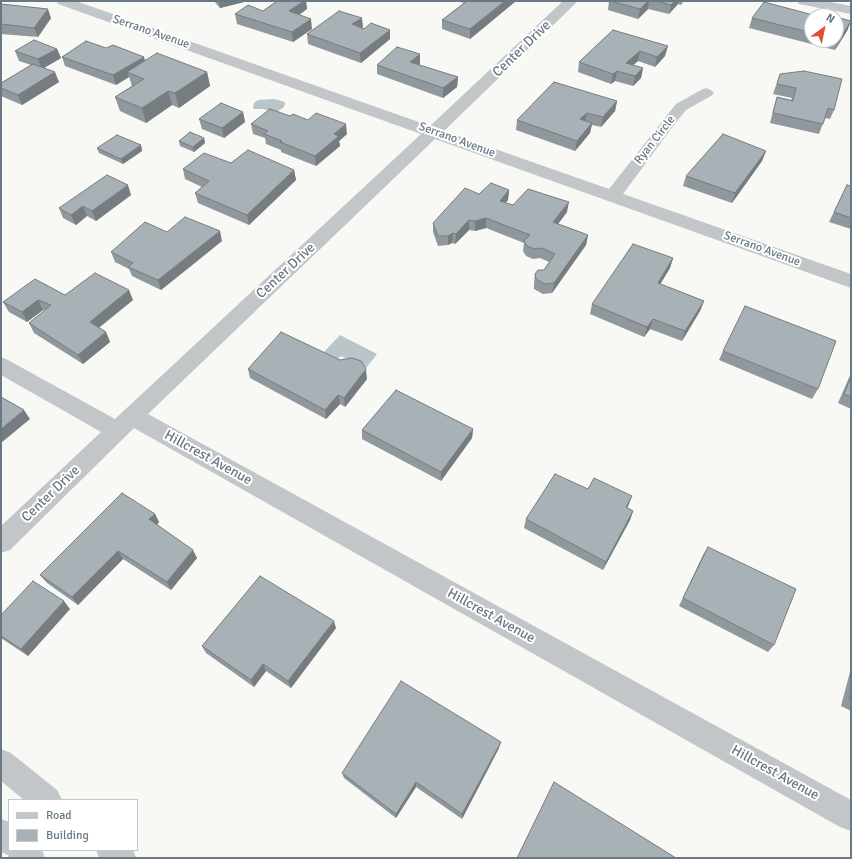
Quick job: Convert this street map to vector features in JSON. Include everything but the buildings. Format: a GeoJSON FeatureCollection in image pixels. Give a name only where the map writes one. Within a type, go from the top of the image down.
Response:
{"type":"FeatureCollection","features":[{"type":"Feature","properties":{"kind":"street","name":"Serrano Avenue"},"geometry":{"type":"LineString","coordinates":[[63,1],[851,281]]}},
{"type":"Feature","properties":{"kind":"street","name":"Center Drive"},"geometry":{"type":"LineString","coordinates":[[1,542],[572,1]]}},
{"type":"Feature","properties":{"kind":"street"},"geometry":{"type":"LineString","coordinates":[[804,1],[851,10]]}},
{"type":"Feature","properties":{"kind":"street","name":"Ryan Circle"},"geometry":{"type":"LineString","coordinates":[[612,196],[681,107],[706,93]]}},
{"type":"Feature","properties":{"kind":"street","name":"Hillcrest Avenue"},"geometry":{"type":"LineString","coordinates":[[1,365],[125,423],[851,816]]}},
{"type":"Feature","properties":{"kind":"street"},"geometry":{"type":"LineString","coordinates":[[1,764],[46,799]]}},
{"type":"Feature","properties":{"kind":"street"},"geometry":{"type":"LineString","coordinates":[[22,851],[30,858]]}},
{"type":"Feature","properties":{"kind":"street"},"geometry":{"type":"LineString","coordinates":[[111,851],[121,858]]}},
{"type":"Feature","properties":{"kind":"shaded area"},"geometry":{"type":"Polygon","coordinates":[[[274,99],[285,102],[284,107],[277,112],[270,112],[264,109],[253,109],[254,103],[258,100],[274,99]]]}},
{"type":"Feature","properties":{"kind":"shaded area"},"geometry":{"type":"Polygon","coordinates":[[[340,335],[377,354],[366,368],[341,356],[336,360],[322,354],[340,335]]]}}]}
